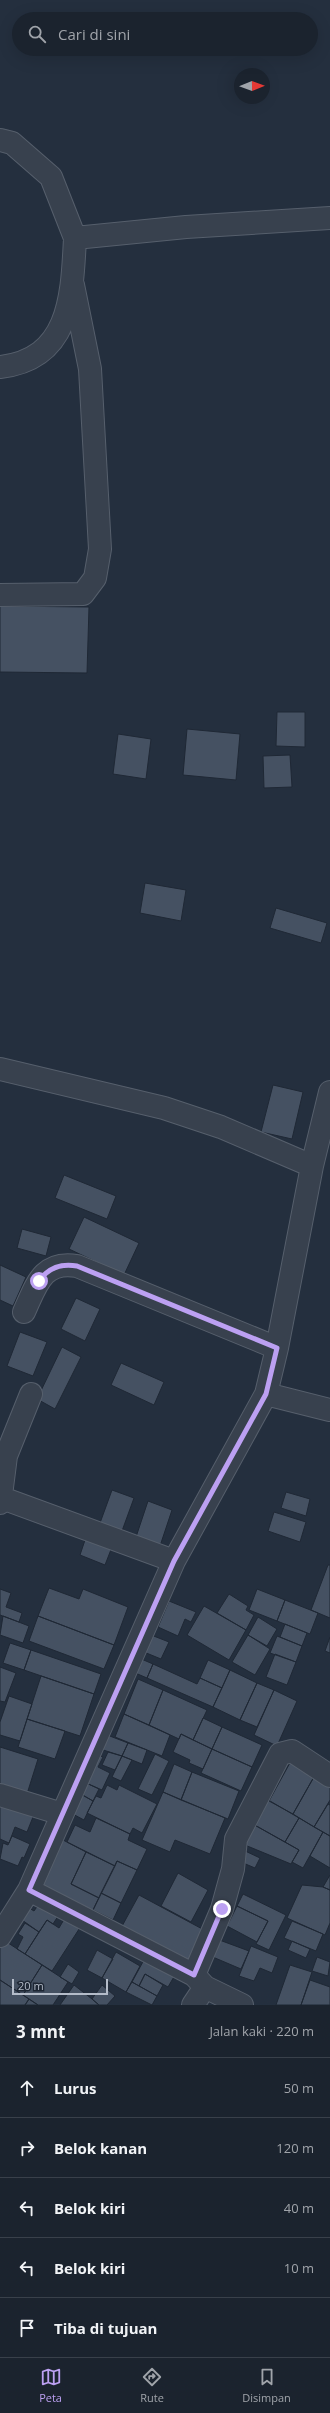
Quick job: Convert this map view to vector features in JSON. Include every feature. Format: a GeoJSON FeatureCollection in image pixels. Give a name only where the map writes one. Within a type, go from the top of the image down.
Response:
{"type":"FeatureCollection","features":[{"type":"Feature","properties":{"kind":"street"},"geometry":{"type":"LineString","coordinates":[[0,140],[12,143],[51,177],[75,238],[73,285],[66,316],[54,340],[34,358],[22,364],[0,367]]}},
{"type":"Feature","properties":{"kind":"street"},"geometry":{"type":"LineString","coordinates":[[75,238],[186,227],[330,218]]}},
{"type":"Feature","properties":{"kind":"street"},"geometry":{"type":"LineString","coordinates":[[0,595],[83,594],[95,578],[100,549],[90,369],[73,285]]}},
{"type":"Feature","properties":{"kind":"street"},"geometry":{"type":"LineString","coordinates":[[0,1069],[164,1108],[221,1127],[312,1166]]}},
{"type":"Feature","properties":{"kind":"street"},"geometry":{"type":"LineString","coordinates":[[0,1936],[29,1890],[174,1561],[266,1394],[277,1348],[312,1166],[330,1092]]}},
{"type":"Feature","properties":{"kind":"street"},"geometry":{"type":"LineString","coordinates":[[24,1312],[44,1273],[52,1268],[68,1265],[77,1266],[277,1348]]}},
{"type":"Feature","properties":{"kind":"street"},"geometry":{"type":"LineString","coordinates":[[31,1394],[6,1456],[1,1500],[174,1561]]}},
{"type":"Feature","properties":{"kind":"street"},"geometry":{"type":"LineString","coordinates":[[266,1394],[330,1410]]}},
{"type":"Feature","properties":{"kind":"street"},"geometry":{"type":"LineString","coordinates":[[193,2005],[233,1869],[236,1839],[280,1754],[292,1751],[330,1776]]}},
{"type":"Feature","properties":{"kind":"street"},"geometry":{"type":"LineString","coordinates":[[0,1795],[62,1814]]}},
{"type":"Feature","properties":{"kind":"street"},"geometry":{"type":"LineString","coordinates":[[29,1890],[242,2005]]}},
{"type":"Feature","properties":{"kind":"building"},"geometry":{"type":"Polygon","coordinates":[[[0,606],[89,607],[87,673],[0,672],[0,606]]]}},
{"type":"Feature","properties":{"kind":"building"},"geometry":{"type":"Polygon","coordinates":[[[277,712],[305,712],[305,747],[276,746],[277,712]]]}},
{"type":"Feature","properties":{"kind":"building"},"geometry":{"type":"Polygon","coordinates":[[[187,729],[240,734],[236,780],[183,775],[187,729]]]}},
{"type":"Feature","properties":{"kind":"building"},"geometry":{"type":"Polygon","coordinates":[[[118,734],[151,739],[146,779],[113,774],[118,734]]]}},
{"type":"Feature","properties":{"kind":"building"},"geometry":{"type":"Polygon","coordinates":[[[290,755],[292,787],[264,788],[263,756],[290,755]]]}},
{"type":"Feature","properties":{"kind":"building"},"geometry":{"type":"Polygon","coordinates":[[[145,883],[186,890],[181,921],[140,913],[145,883]]]}},
{"type":"Feature","properties":{"kind":"building"},"geometry":{"type":"Polygon","coordinates":[[[276,908],[327,923],[321,943],[270,928],[276,908]]]}},
{"type":"Feature","properties":{"kind":"building"},"geometry":{"type":"Polygon","coordinates":[[[273,1085],[303,1092],[292,1139],[261,1132],[273,1085]]]}},
{"type":"Feature","properties":{"kind":"building"},"geometry":{"type":"Polygon","coordinates":[[[64,1175],[116,1196],[107,1219],[55,1198],[64,1175]]]}},
{"type":"Feature","properties":{"kind":"building"},"geometry":{"type":"Polygon","coordinates":[[[84,1217],[139,1243],[124,1275],[69,1249],[84,1217]]]}},
{"type":"Feature","properties":{"kind":"building"},"geometry":{"type":"Polygon","coordinates":[[[22,1229],[51,1237],[46,1256],[17,1248],[22,1229]]]}},
{"type":"Feature","properties":{"kind":"building"},"geometry":{"type":"Polygon","coordinates":[[[0,1265],[26,1277],[13,1306],[0,1300],[0,1265]]]}},
{"type":"Feature","properties":{"kind":"building"},"geometry":{"type":"Polygon","coordinates":[[[76,1298],[100,1309],[85,1341],[61,1329],[76,1298]]]}},
{"type":"Feature","properties":{"kind":"building"},"geometry":{"type":"Polygon","coordinates":[[[20,1332],[47,1342],[33,1376],[7,1366],[20,1332]]]}},
{"type":"Feature","properties":{"kind":"building"},"geometry":{"type":"Polygon","coordinates":[[[62,1347],[81,1357],[55,1409],[37,1399],[62,1347]]]}},
{"type":"Feature","properties":{"kind":"building"},"geometry":{"type":"Polygon","coordinates":[[[121,1363],[164,1382],[154,1405],[111,1385],[121,1363]]]}},
{"type":"Feature","properties":{"kind":"building"},"geometry":{"type":"Polygon","coordinates":[[[112,1490],[134,1498],[122,1531],[100,1523],[112,1490]]]}},
{"type":"Feature","properties":{"kind":"building"},"geometry":{"type":"Polygon","coordinates":[[[286,1492],[310,1499],[306,1516],[281,1508],[286,1492]]]}},
{"type":"Feature","properties":{"kind":"building"},"geometry":{"type":"Polygon","coordinates":[[[148,1501],[172,1510],[159,1549],[135,1540],[148,1501]]]}},
{"type":"Feature","properties":{"kind":"building"},"geometry":{"type":"Polygon","coordinates":[[[274,1512],[306,1522],[300,1542],[268,1531],[274,1512]]]}},
{"type":"Feature","properties":{"kind":"building"},"geometry":{"type":"Polygon","coordinates":[[[86,1537],[112,1547],[105,1565],[80,1555],[86,1537]]]}},
{"type":"Feature","properties":{"kind":"building"},"geometry":{"type":"Polygon","coordinates":[[[328,1565],[330,1565],[330,1618],[311,1610],[328,1565]]]}},
{"type":"Feature","properties":{"kind":"building"},"geometry":{"type":"Polygon","coordinates":[[[49,1588],[79,1599],[83,1589],[128,1607],[114,1645],[38,1616],[49,1588]]]}},
{"type":"Feature","properties":{"kind":"building"},"geometry":{"type":"Polygon","coordinates":[[[0,1589],[11,1593],[6,1607],[22,1613],[19,1622],[0,1615],[0,1589]]]}},
{"type":"Feature","properties":{"kind":"building"},"geometry":{"type":"Polygon","coordinates":[[[257,1589],[285,1600],[277,1621],[249,1610],[257,1589]]]}},
{"type":"Feature","properties":{"kind":"building"},"geometry":{"type":"Polygon","coordinates":[[[229,1594],[248,1606],[246,1610],[254,1615],[246,1630],[217,1613],[229,1594]]]}},
{"type":"Feature","properties":{"kind":"building"},"geometry":{"type":"Polygon","coordinates":[[[285,1600],[318,1613],[310,1634],[277,1621],[285,1600]]]}},
{"type":"Feature","properties":{"kind":"building"},"geometry":{"type":"Polygon","coordinates":[[[169,1601],[196,1612],[191,1622],[185,1619],[178,1636],[158,1627],[169,1601]]]}},
{"type":"Feature","properties":{"kind":"building"},"geometry":{"type":"Polygon","coordinates":[[[204,1606],[246,1630],[229,1660],[187,1635],[204,1606]]]}},
{"type":"Feature","properties":{"kind":"building"},"geometry":{"type":"Polygon","coordinates":[[[3,1616],[29,1626],[23,1643],[0,1635],[3,1616]]]}},
{"type":"Feature","properties":{"kind":"building"},"geometry":{"type":"Polygon","coordinates":[[[38,1616],[114,1645],[104,1669],[29,1641],[38,1616]]]}},
{"type":"Feature","properties":{"kind":"building"},"geometry":{"type":"Polygon","coordinates":[[[258,1617],[277,1629],[267,1646],[248,1635],[258,1617]]]}},
{"type":"Feature","properties":{"kind":"building"},"geometry":{"type":"Polygon","coordinates":[[[285,1624],[307,1633],[302,1646],[280,1637],[285,1624]]]}},
{"type":"Feature","properties":{"kind":"building"},"geometry":{"type":"Polygon","coordinates":[[[146,1633],[169,1642],[161,1659],[139,1650],[146,1633]]]}},
{"type":"Feature","properties":{"kind":"building"},"geometry":{"type":"Polygon","coordinates":[[[248,1635],[270,1649],[255,1675],[232,1662],[248,1635]]]}},
{"type":"Feature","properties":{"kind":"building"},"geometry":{"type":"Polygon","coordinates":[[[277,1636],[302,1646],[296,1662],[270,1653],[277,1636]]]}},
{"type":"Feature","properties":{"kind":"building"},"geometry":{"type":"Polygon","coordinates":[[[330,1637],[330,1653],[325,1651],[330,1637]]]}},
{"type":"Feature","properties":{"kind":"building"},"geometry":{"type":"Polygon","coordinates":[[[10,1643],[31,1650],[24,1670],[3,1663],[10,1643]]]}},
{"type":"Feature","properties":{"kind":"building"},"geometry":{"type":"Polygon","coordinates":[[[31,1650],[101,1674],[94,1694],[24,1670],[31,1650]]]}},
{"type":"Feature","properties":{"kind":"building"},"geometry":{"type":"Polygon","coordinates":[[[275,1654],[296,1662],[287,1685],[266,1677],[275,1654]]]}},
{"type":"Feature","properties":{"kind":"building"},"geometry":{"type":"Polygon","coordinates":[[[139,1658],[153,1664],[147,1678],[133,1672],[139,1658]]]}},
{"type":"Feature","properties":{"kind":"building"},"geometry":{"type":"Polygon","coordinates":[[[208,1660],[230,1670],[222,1688],[200,1678],[208,1660]]]}},
{"type":"Feature","properties":{"kind":"building"},"geometry":{"type":"Polygon","coordinates":[[[153,1664],[197,1684],[200,1678],[222,1688],[213,1707],[147,1678],[153,1664]]]}},
{"type":"Feature","properties":{"kind":"building"},"geometry":{"type":"Polygon","coordinates":[[[0,1667],[16,1673],[5,1702],[0,1701],[0,1667]]]}},
{"type":"Feature","properties":{"kind":"building"},"geometry":{"type":"Polygon","coordinates":[[[230,1670],[257,1683],[240,1720],[213,1707],[230,1670]]]}},
{"type":"Feature","properties":{"kind":"building"},"geometry":{"type":"Polygon","coordinates":[[[41,1676],[94,1694],[80,1736],[27,1719],[41,1676]]]}},
{"type":"Feature","properties":{"kind":"building"},"geometry":{"type":"Polygon","coordinates":[[[138,1679],[163,1690],[149,1725],[124,1714],[138,1679]]]}},
{"type":"Feature","properties":{"kind":"building"},"geometry":{"type":"Polygon","coordinates":[[[257,1683],[274,1690],[257,1727],[240,1720],[257,1683]]]}},
{"type":"Feature","properties":{"kind":"building"},"geometry":{"type":"Polygon","coordinates":[[[163,1690],[207,1710],[193,1740],[181,1734],[179,1739],[149,1725],[163,1690]]]}},
{"type":"Feature","properties":{"kind":"building"},"geometry":{"type":"Polygon","coordinates":[[[274,1690],[297,1701],[277,1746],[254,1735],[274,1690]]]}},
{"type":"Feature","properties":{"kind":"building"},"geometry":{"type":"Polygon","coordinates":[[[9,1696],[32,1704],[20,1741],[0,1735],[0,1722],[9,1696]]]}},
{"type":"Feature","properties":{"kind":"building"},"geometry":{"type":"Polygon","coordinates":[[[124,1714],[170,1735],[162,1756],[115,1737],[124,1714]]]}},
{"type":"Feature","properties":{"kind":"building"},"geometry":{"type":"Polygon","coordinates":[[[203,1718],[222,1727],[212,1749],[193,1740],[203,1718]]]}},
{"type":"Feature","properties":{"kind":"building"},"geometry":{"type":"Polygon","coordinates":[[[27,1719],[65,1731],[55,1759],[18,1747],[27,1719]]]}},
{"type":"Feature","properties":{"kind":"building"},"geometry":{"type":"Polygon","coordinates":[[[222,1727],[262,1745],[252,1767],[212,1749],[222,1727]]]}},
{"type":"Feature","properties":{"kind":"building"},"geometry":{"type":"Polygon","coordinates":[[[102,1733],[128,1743],[122,1756],[97,1748],[102,1733]]]}},
{"type":"Feature","properties":{"kind":"building"},"geometry":{"type":"Polygon","coordinates":[[[181,1734],[212,1749],[203,1769],[189,1763],[190,1760],[173,1752],[181,1734]]]}},
{"type":"Feature","properties":{"kind":"building"},"geometry":{"type":"Polygon","coordinates":[[[128,1743],[147,1750],[142,1764],[122,1756],[128,1743]]]}},
{"type":"Feature","properties":{"kind":"building"},"geometry":{"type":"Polygon","coordinates":[[[0,1747],[38,1759],[27,1794],[0,1785],[0,1747]]]}},
{"type":"Feature","properties":{"kind":"building"},"geometry":{"type":"Polygon","coordinates":[[[212,1749],[252,1767],[241,1791],[201,1773],[212,1749]]]}},
{"type":"Feature","properties":{"kind":"building"},"geometry":{"type":"Polygon","coordinates":[[[108,1752],[122,1756],[115,1770],[102,1765],[108,1752]]]}},
{"type":"Feature","properties":{"kind":"building"},"geometry":{"type":"Polygon","coordinates":[[[93,1753],[103,1757],[98,1767],[110,1773],[102,1790],[84,1782],[93,1753]]]}},
{"type":"Feature","properties":{"kind":"building"},"geometry":{"type":"Polygon","coordinates":[[[155,1754],[169,1761],[152,1795],[138,1789],[155,1754]]]}},
{"type":"Feature","properties":{"kind":"building"},"geometry":{"type":"Polygon","coordinates":[[[122,1756],[132,1760],[121,1781],[112,1777],[122,1756]]]}},
{"type":"Feature","properties":{"kind":"building"},"geometry":{"type":"Polygon","coordinates":[[[291,1761],[315,1775],[293,1814],[269,1801],[291,1761]]]}},
{"type":"Feature","properties":{"kind":"building"},"geometry":{"type":"Polygon","coordinates":[[[174,1764],[192,1772],[181,1800],[163,1792],[174,1764]]]}},
{"type":"Feature","properties":{"kind":"building"},"geometry":{"type":"Polygon","coordinates":[[[192,1772],[239,1791],[228,1819],[181,1800],[192,1772]]]}},
{"type":"Feature","properties":{"kind":"building"},"geometry":{"type":"Polygon","coordinates":[[[315,1775],[330,1783],[330,1800],[314,1827],[293,1814],[315,1775]]]}},
{"type":"Feature","properties":{"kind":"building"},"geometry":{"type":"Polygon","coordinates":[[[84,1782],[99,1789],[93,1801],[79,1793],[84,1782]]]}},
{"type":"Feature","properties":{"kind":"building"},"geometry":{"type":"Polygon","coordinates":[[[107,1785],[117,1790],[119,1785],[157,1804],[142,1833],[133,1828],[130,1834],[87,1813],[96,1796],[101,1798],[107,1785]]]}},
{"type":"Feature","properties":{"kind":"building"},"geometry":{"type":"Polygon","coordinates":[[[163,1792],[225,1818],[210,1854],[175,1840],[170,1852],[142,1840],[163,1792]]]}},
{"type":"Feature","properties":{"kind":"building"},"geometry":{"type":"Polygon","coordinates":[[[79,1793],[93,1801],[84,1820],[69,1812],[79,1793]]]}},
{"type":"Feature","properties":{"kind":"building"},"geometry":{"type":"Polygon","coordinates":[[[265,1798],[299,1818],[285,1842],[251,1823],[265,1798]]]}},
{"type":"Feature","properties":{"kind":"building"},"geometry":{"type":"Polygon","coordinates":[[[0,1803],[33,1817],[27,1832],[15,1827],[9,1843],[0,1839],[0,1803]]]}},
{"type":"Feature","properties":{"kind":"building"},"geometry":{"type":"Polygon","coordinates":[[[328,1804],[330,1805],[330,1836],[314,1827],[328,1804]]]}},
{"type":"Feature","properties":{"kind":"building"},"geometry":{"type":"Polygon","coordinates":[[[96,1818],[130,1834],[128,1840],[147,1849],[137,1870],[117,1861],[115,1866],[67,1842],[75,1825],[90,1832],[96,1818]]]}},
{"type":"Feature","properties":{"kind":"building"},"geometry":{"type":"Polygon","coordinates":[[[299,1818],[323,1832],[303,1868],[292,1862],[299,1850],[285,1842],[299,1818]]]}},
{"type":"Feature","properties":{"kind":"building"},"geometry":{"type":"Polygon","coordinates":[[[251,1823],[299,1850],[291,1864],[240,1843],[251,1823]]]}},
{"type":"Feature","properties":{"kind":"building"},"geometry":{"type":"Polygon","coordinates":[[[323,1832],[330,1836],[330,1868],[310,1856],[323,1832]]]}},
{"type":"Feature","properties":{"kind":"building"},"geometry":{"type":"Polygon","coordinates":[[[12,1836],[30,1844],[24,1858],[22,1857],[18,1866],[0,1859],[3,1843],[8,1845],[12,1836]]]}},
{"type":"Feature","properties":{"kind":"building"},"geometry":{"type":"Polygon","coordinates":[[[63,1840],[86,1852],[71,1884],[99,1898],[90,1916],[39,1890],[63,1840]]]}},
{"type":"Feature","properties":{"kind":"building"},"geometry":{"type":"Polygon","coordinates":[[[241,1849],[260,1858],[255,1868],[236,1860],[241,1849]]]}},
{"type":"Feature","properties":{"kind":"building"},"geometry":{"type":"Polygon","coordinates":[[[86,1852],[115,1866],[99,1898],[71,1884],[86,1852]]]}},
{"type":"Feature","properties":{"kind":"building"},"geometry":{"type":"Polygon","coordinates":[[[117,1861],[137,1870],[121,1903],[101,1893],[117,1861]]]}},
{"type":"Feature","properties":{"kind":"building"},"geometry":{"type":"Polygon","coordinates":[[[178,1873],[208,1890],[191,1922],[161,1906],[178,1873]]]}},
{"type":"Feature","properties":{"kind":"building"},"geometry":{"type":"Polygon","coordinates":[[[330,1875],[330,1890],[323,1887],[330,1875]]]}},
{"type":"Feature","properties":{"kind":"building"},"geometry":{"type":"Polygon","coordinates":[[[302,1885],[323,1887],[330,1890],[330,1923],[325,1935],[287,1918],[302,1885]]]}},
{"type":"Feature","properties":{"kind":"building"},"geometry":{"type":"Polygon","coordinates":[[[101,1893],[121,1903],[113,1920],[93,1910],[101,1893]]]}},
{"type":"Feature","properties":{"kind":"building"},"geometry":{"type":"Polygon","coordinates":[[[243,1894],[286,1915],[269,1950],[256,1944],[268,1921],[237,1906],[243,1894]]]}},
{"type":"Feature","properties":{"kind":"building"},"geometry":{"type":"Polygon","coordinates":[[[139,1895],[206,1931],[188,1965],[121,1928],[139,1895]]]}},
{"type":"Feature","properties":{"kind":"building"},"geometry":{"type":"Polygon","coordinates":[[[41,1901],[60,1913],[53,1924],[47,1920],[39,1932],[22,1920],[29,1908],[34,1911],[41,1901]]]}},
{"type":"Feature","properties":{"kind":"building"},"geometry":{"type":"Polygon","coordinates":[[[237,1906],[268,1921],[257,1942],[227,1926],[237,1906]]]}},
{"type":"Feature","properties":{"kind":"building"},"geometry":{"type":"Polygon","coordinates":[[[66,1916],[81,1926],[52,1971],[25,1954],[47,1920],[59,1928],[66,1916]]]}},
{"type":"Feature","properties":{"kind":"building"},"geometry":{"type":"Polygon","coordinates":[[[292,1921],[323,1934],[316,1951],[284,1938],[292,1921]]]}},
{"type":"Feature","properties":{"kind":"building"},"geometry":{"type":"Polygon","coordinates":[[[25,1923],[39,1932],[25,1954],[17,1949],[23,1937],[18,1934],[25,1923]]]}},
{"type":"Feature","properties":{"kind":"building"},"geometry":{"type":"Polygon","coordinates":[[[214,1938],[249,1951],[241,1969],[208,1955],[214,1938]]]}},
{"type":"Feature","properties":{"kind":"building"},"geometry":{"type":"Polygon","coordinates":[[[2,1939],[42,1965],[23,1995],[0,1980],[0,1943],[2,1939]]]}},
{"type":"Feature","properties":{"kind":"building"},"geometry":{"type":"Polygon","coordinates":[[[292,1941],[310,1949],[306,1958],[288,1950],[292,1941]]]}},
{"type":"Feature","properties":{"kind":"building"},"geometry":{"type":"Polygon","coordinates":[[[251,1946],[278,1957],[272,1973],[260,1968],[254,1981],[239,1976],[251,1946]]]}},
{"type":"Feature","properties":{"kind":"building"},"geometry":{"type":"Polygon","coordinates":[[[97,1950],[113,1959],[102,1978],[87,1970],[97,1950]]]}},
{"type":"Feature","properties":{"kind":"building"},"geometry":{"type":"Polygon","coordinates":[[[116,1952],[140,1966],[126,1992],[102,1978],[116,1952]]]}},
{"type":"Feature","properties":{"kind":"building"},"geometry":{"type":"Polygon","coordinates":[[[317,1957],[330,1962],[328,1976],[312,1971],[317,1957]]]}},
{"type":"Feature","properties":{"kind":"building"},"geometry":{"type":"Polygon","coordinates":[[[145,1958],[175,1975],[168,1987],[145,1974],[139,1986],[132,1982],[145,1958]]]}},
{"type":"Feature","properties":{"kind":"building"},"geometry":{"type":"Polygon","coordinates":[[[68,1964],[79,1972],[72,1984],[60,1977],[68,1964]]]}},
{"type":"Feature","properties":{"kind":"building"},"geometry":{"type":"Polygon","coordinates":[[[42,1965],[68,1982],[53,2005],[38,2005],[23,1995],[42,1965]]]}},
{"type":"Feature","properties":{"kind":"building"},"geometry":{"type":"Polygon","coordinates":[[[290,1965],[312,1972],[301,2005],[276,2005],[290,1965]]]}},
{"type":"Feature","properties":{"kind":"building"},"geometry":{"type":"Polygon","coordinates":[[[145,1974],[163,1985],[157,1996],[139,1986],[145,1974]]]}},
{"type":"Feature","properties":{"kind":"building"},"geometry":{"type":"Polygon","coordinates":[[[0,1980],[29,1999],[25,2005],[0,2005],[0,1980]]]}},
{"type":"Feature","properties":{"kind":"building"},"geometry":{"type":"Polygon","coordinates":[[[310,1980],[330,1987],[330,2005],[301,2005],[310,1980]]]}},
{"type":"Feature","properties":{"kind":"building"},"geometry":{"type":"Polygon","coordinates":[[[132,1982],[157,1996],[152,2005],[126,1992],[132,1982]]]}},
{"type":"Feature","properties":{"kind":"building"},"geometry":{"type":"Polygon","coordinates":[[[74,1985],[92,1999],[99,2005],[60,2005],[74,1985]]]}},
{"type":"Feature","properties":{"kind":"building"},"geometry":{"type":"Polygon","coordinates":[[[102,1985],[115,1996],[107,2005],[99,2005],[92,1999],[102,1985]]]}},
{"type":"Feature","properties":{"kind":"building"},"geometry":{"type":"Polygon","coordinates":[[[29,1999],[38,2005],[25,2005],[29,1999]]]}},
{"type":"Feature","properties":{"kind":"route"},"geometry":{"type":"LineString","coordinates":[[39,1281],[44,1273],[52,1268],[68,1265],[77,1266],[277,1348],[266,1394],[202,1514],[174,1561],[29,1890],[194,1975],[222,1909]]}}]}
